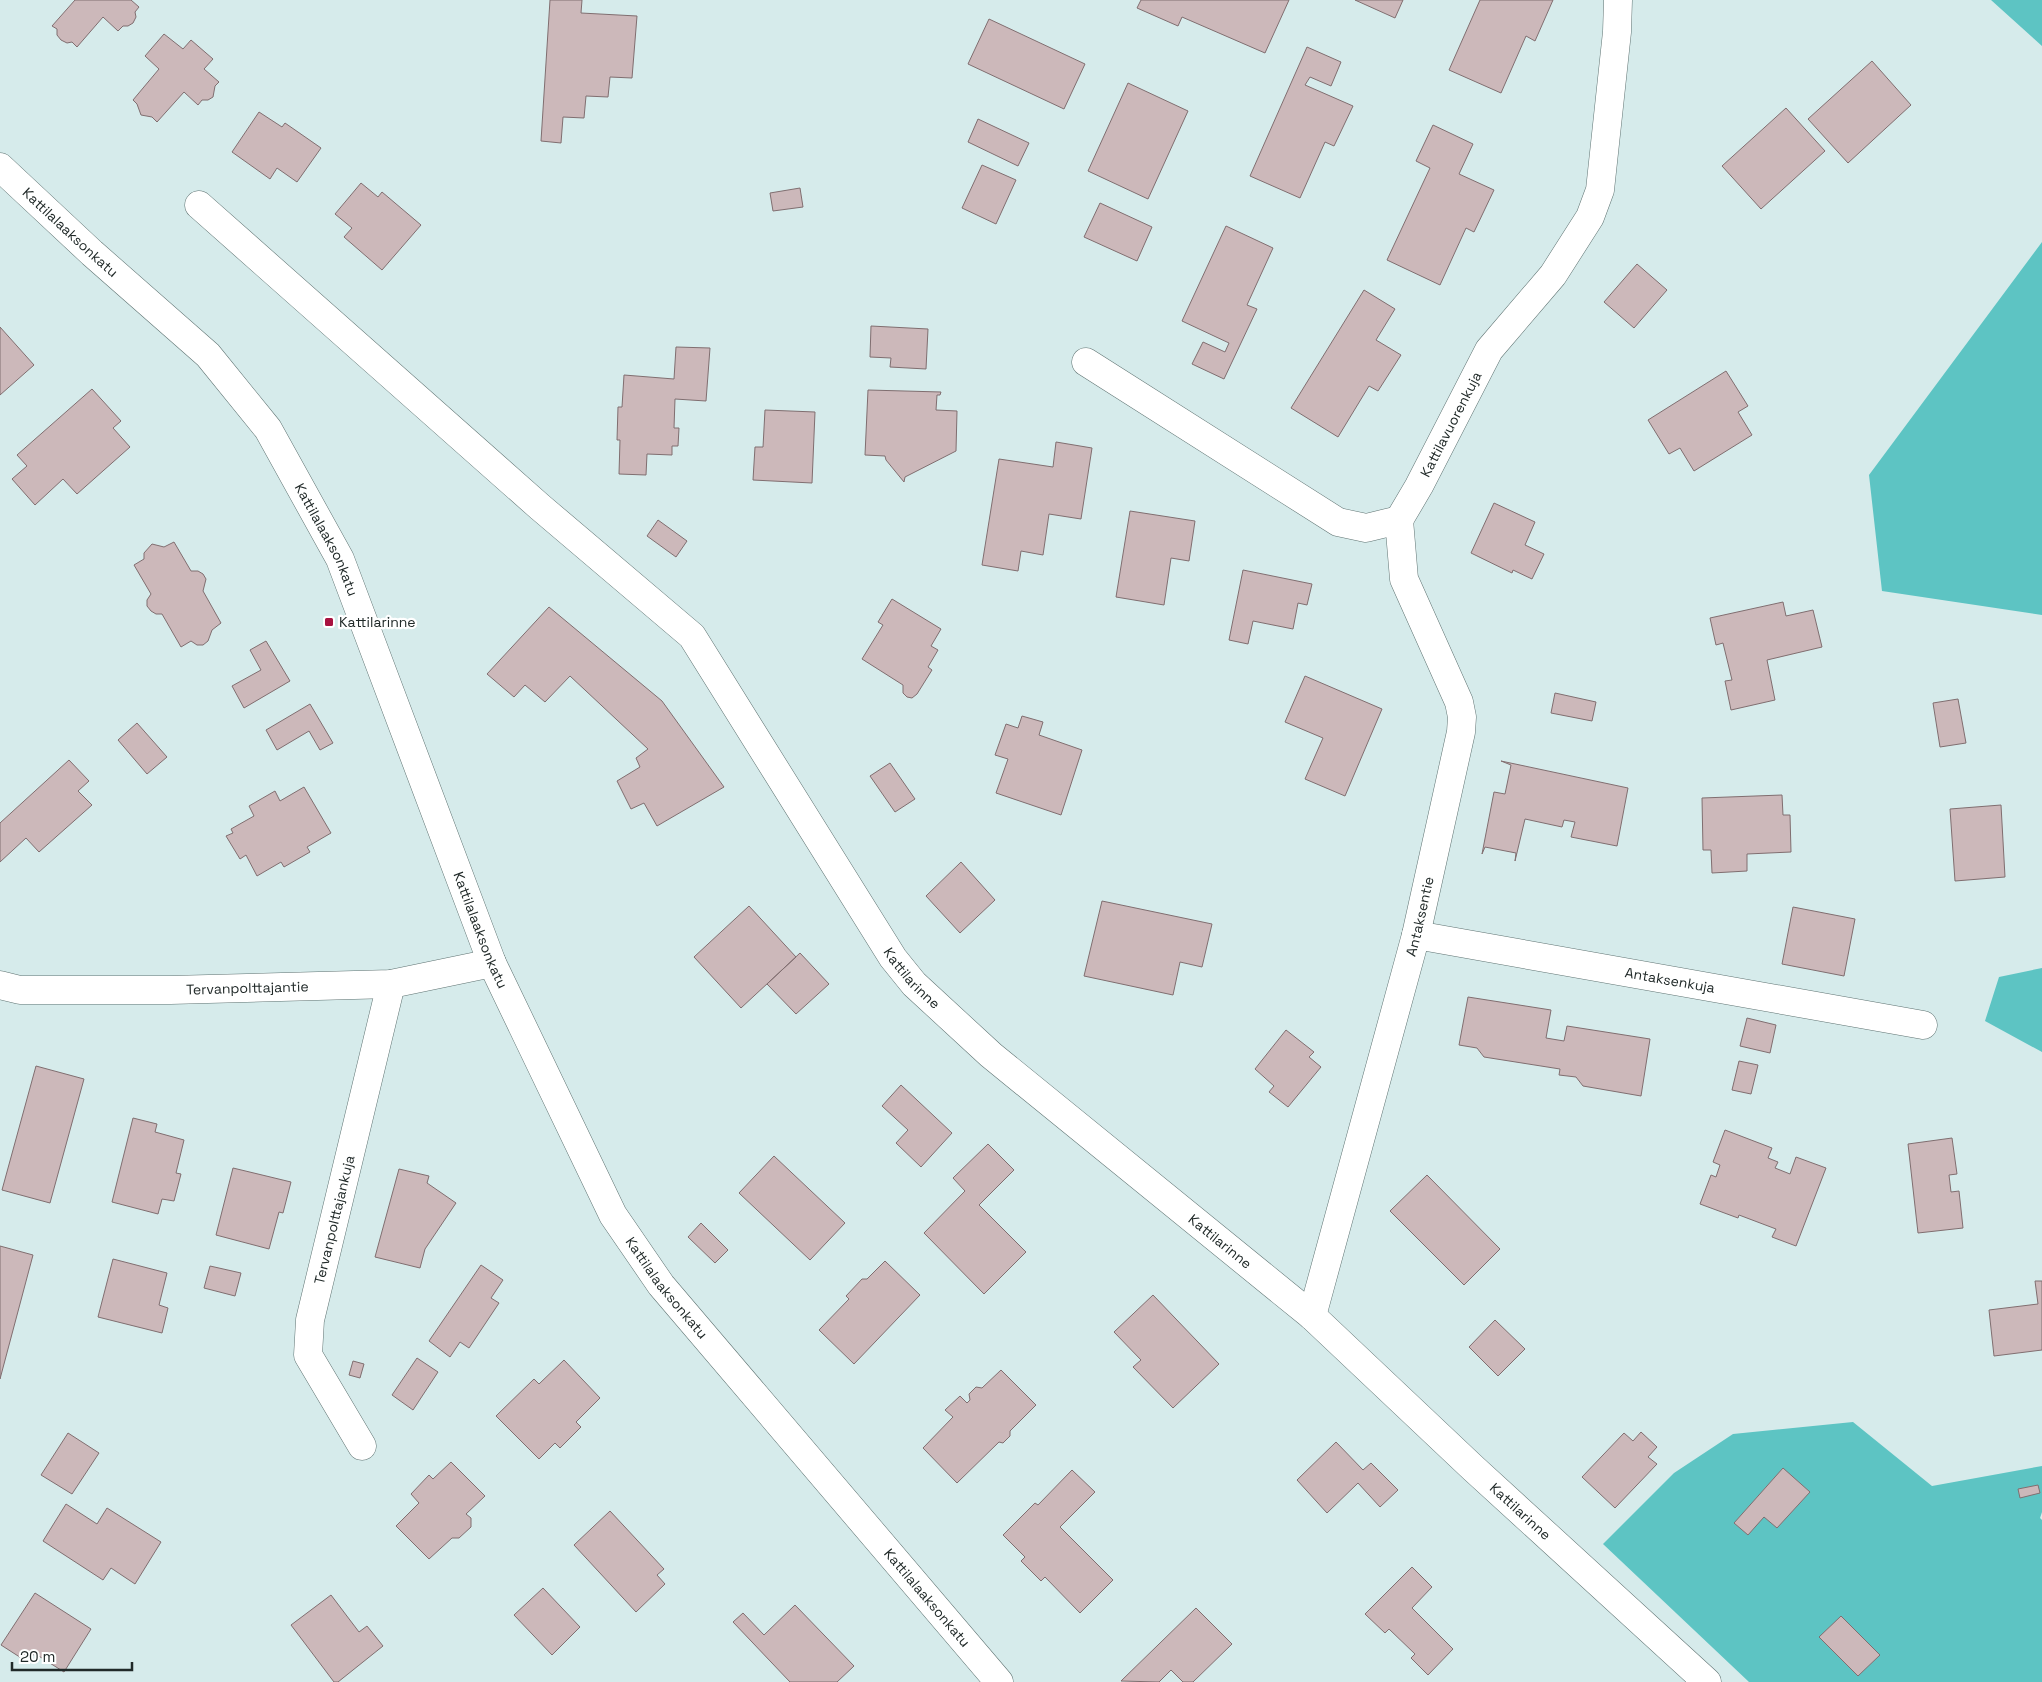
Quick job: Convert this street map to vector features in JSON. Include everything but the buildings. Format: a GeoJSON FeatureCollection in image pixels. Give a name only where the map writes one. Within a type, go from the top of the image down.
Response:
{"type":"FeatureCollection","features":[{"type":"Feature","properties":{"kind":"street","name":"Kattilavuorenkuja"},"geometry":{"type":"LineString","coordinates":[[1398,520],[1419,486],[1488,350],[1553,275],[1590,217],[1600,190],[1617,32],[1618,0]]}},
{"type":"Feature","properties":{"kind":"street","name":"Kattilalaaksonkatu"},"geometry":{"type":"LineString","coordinates":[[0,167],[92,253],[208,355],[268,429],[340,559],[492,963],[613,1215],[661,1285],[999,1682]]}},
{"type":"Feature","properties":{"kind":"street","name":"Kattilarinne"},"geometry":{"type":"LineString","coordinates":[[199,205],[540,507],[692,636],[894,958],[914,984],[991,1055],[1312,1316],[1473,1468],[1707,1682]]}},
{"type":"Feature","properties":{"kind":"street"},"geometry":{"type":"LineString","coordinates":[[1086,362],[1338,522],[1366,528],[1398,520]]}},
{"type":"Feature","properties":{"kind":"street","name":"Antaksentie"},"geometry":{"type":"LineString","coordinates":[[1312,1316],[1416,934],[1461,732],[1462,717],[1459,702],[1404,579],[1398,520]]}},
{"type":"Feature","properties":{"kind":"street","name":"Antaksenkuja"},"geometry":{"type":"LineString","coordinates":[[1416,934],[1923,1025]]}},
{"type":"Feature","properties":{"kind":"street","name":"Tervanpolttajantie"},"geometry":{"type":"LineString","coordinates":[[0,985],[20,990],[170,990],[390,984],[492,963]]}},
{"type":"Feature","properties":{"kind":"street","name":"Tervanpolttajankuja"},"geometry":{"type":"LineString","coordinates":[[362,1446],[308,1355],[310,1320],[390,984]]}},
{"type":"Feature","properties":{"kind":"shaded area"},"geometry":{"type":"Polygon","coordinates":[[[1991,0],[2042,0],[2042,46],[1991,0]]]}},
{"type":"Feature","properties":{"kind":"shaded area"},"geometry":{"type":"Polygon","coordinates":[[[2042,242],[2042,615],[1882,591],[1869,475],[2042,242]]]}},
{"type":"Feature","properties":{"kind":"shaded area"},"geometry":{"type":"Polygon","coordinates":[[[2042,968],[2042,1052],[1985,1021],[1999,977],[2042,968]]]}},
{"type":"Feature","properties":{"kind":"shaded area"},"geometry":{"type":"Polygon","coordinates":[[[1853,1422],[1932,1486],[2042,1466],[2042,1512],[2040,1518],[2042,1520],[2042,1682],[1749,1682],[1603,1544],[1674,1473],[1733,1434],[1853,1422]]]}},
{"type":"Feature","properties":{"kind":"place","name":"Kattilarinne"},"geometry":{"type":"Point","coordinates":[329,622]}}]}
